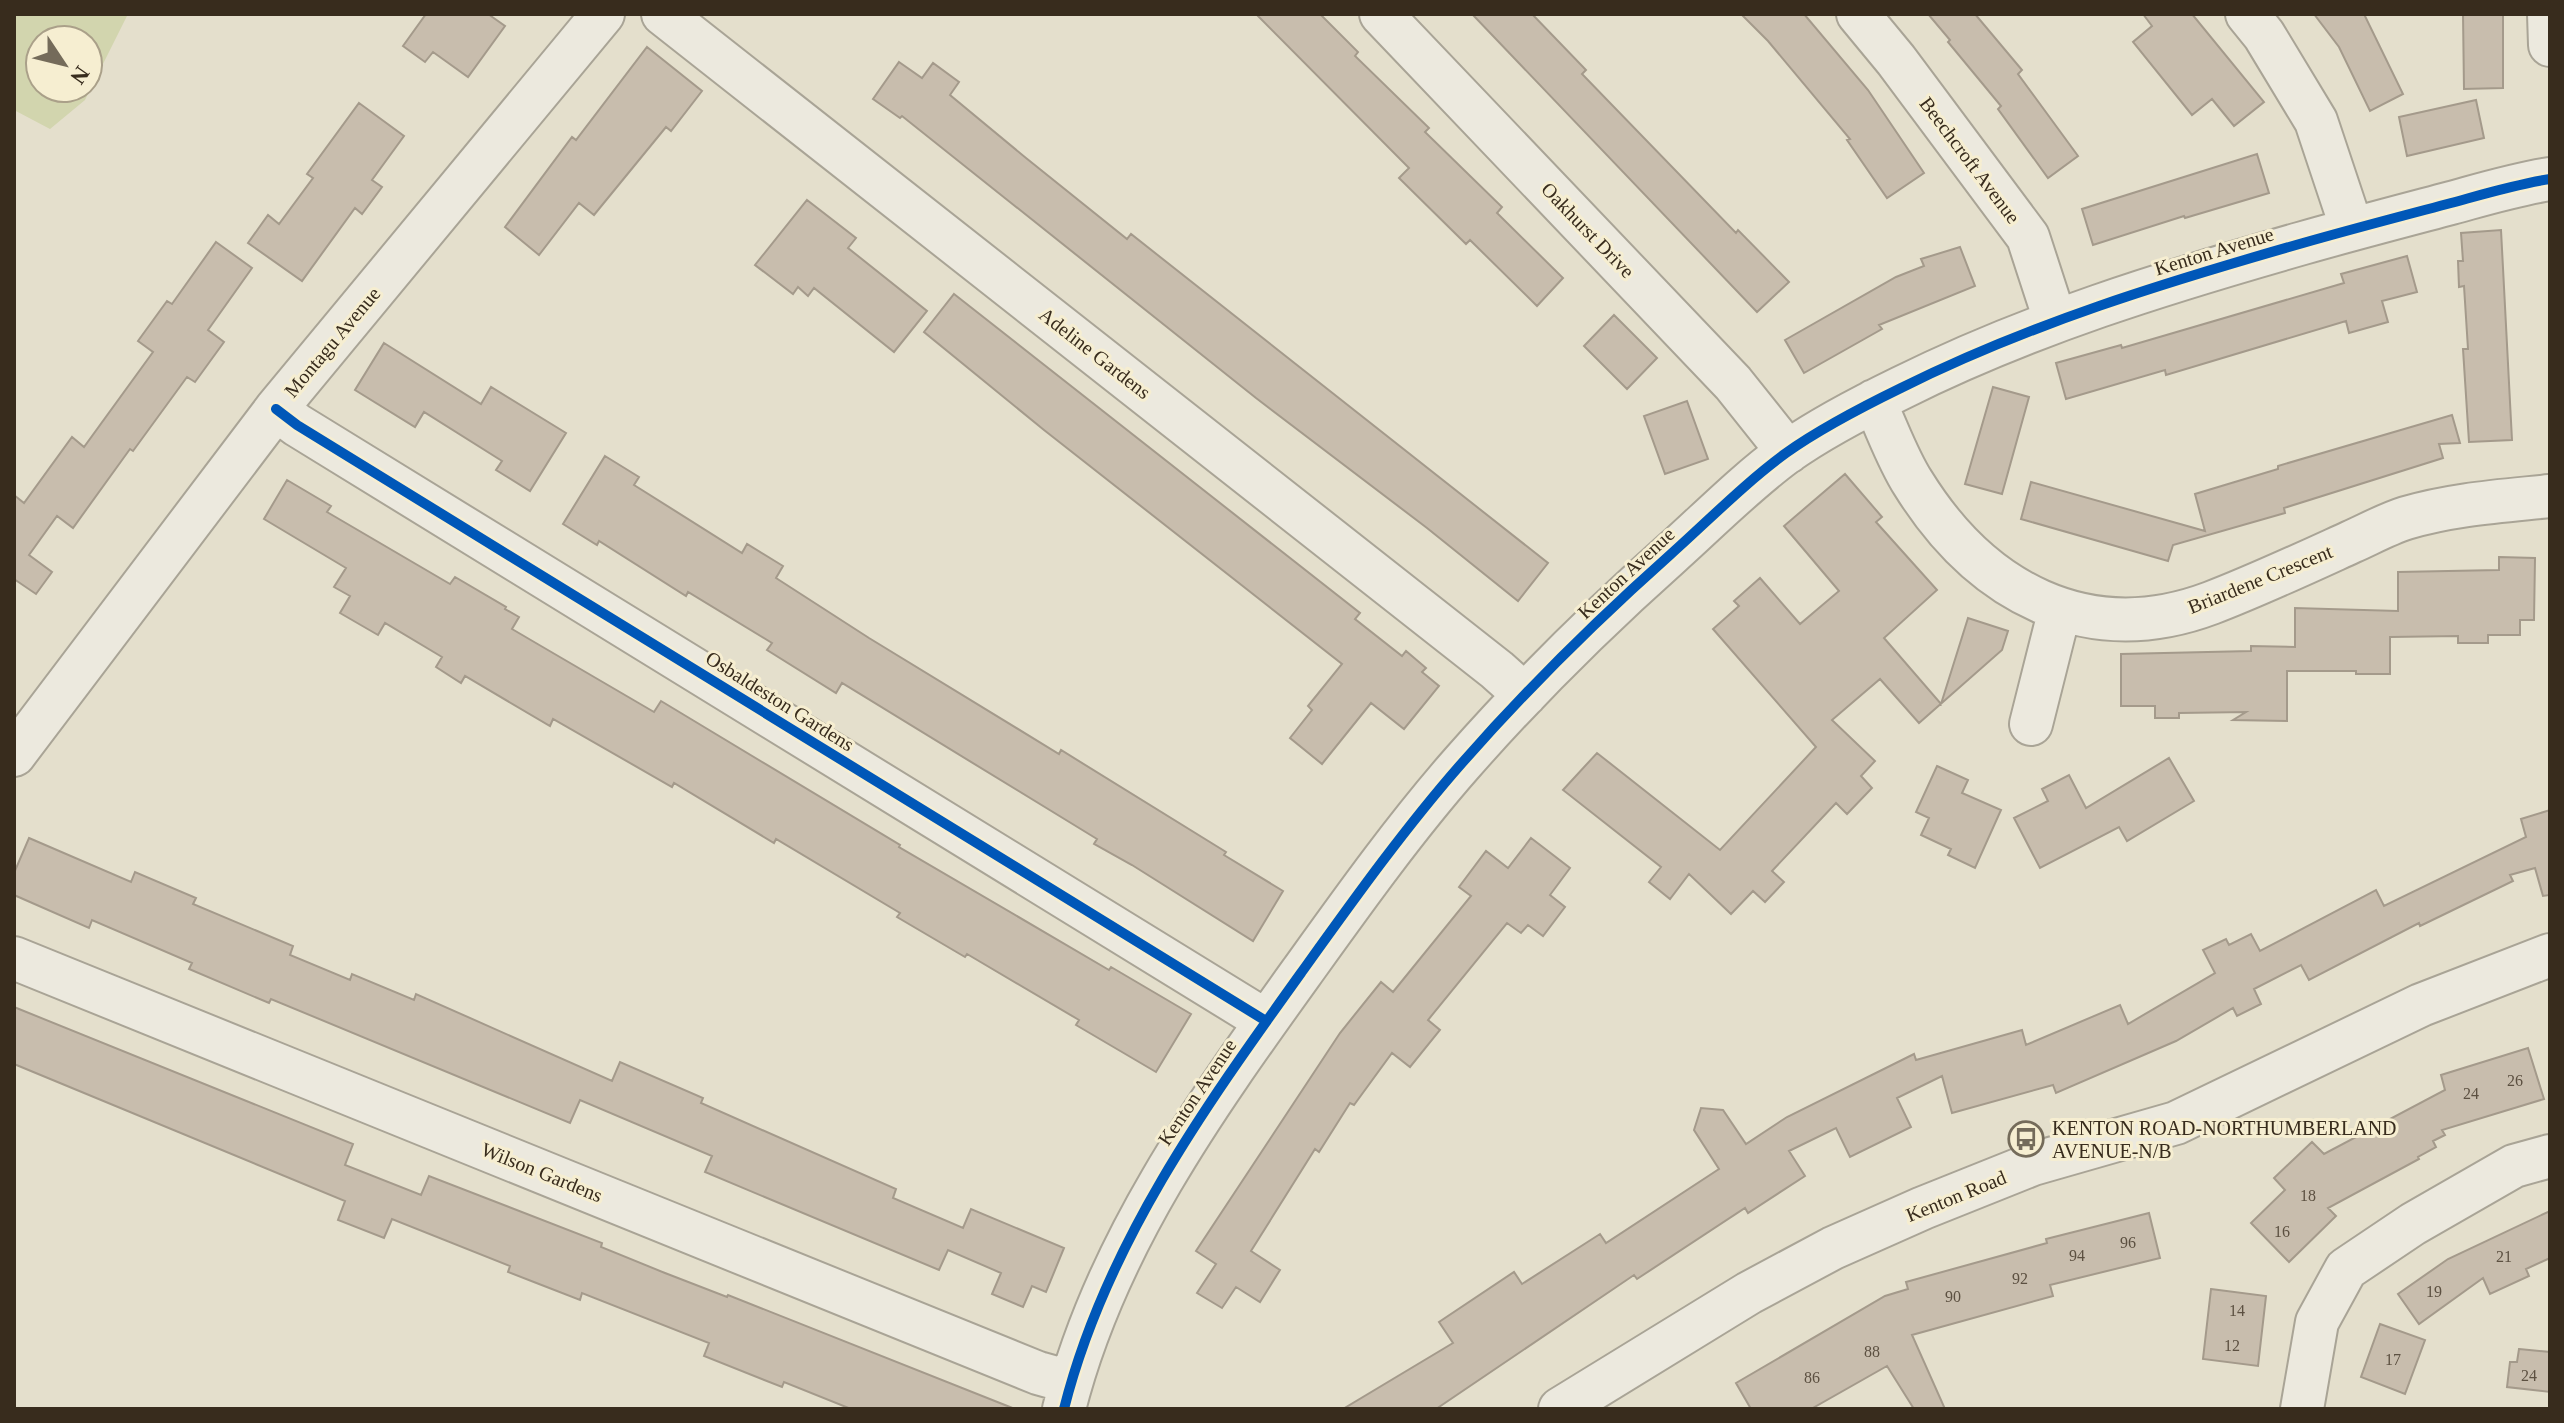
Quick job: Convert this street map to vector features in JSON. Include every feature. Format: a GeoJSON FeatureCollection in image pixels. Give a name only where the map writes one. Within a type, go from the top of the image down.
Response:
{"type":"FeatureCollection","features":[{"type":"Feature","properties":{"kind":"street","name":"Montagu Avenue"},"geometry":{"type":"LineString","coordinates":[[14,755],[276,409],[603,14]]}},
{"type":"Feature","properties":{"kind":"street","name":"Adeline Gardens"},"geometry":{"type":"LineString","coordinates":[[663,14],[1485,660],[1525,695]]}},
{"type":"Feature","properties":{"kind":"street","name":"Oakhurst Drive"},"geometry":{"type":"LineString","coordinates":[[1381,14],[1733,383],[1788,452]]}},
{"type":"Feature","properties":{"kind":"street","name":"Beechcroft Avenue"},"geometry":{"type":"LineString","coordinates":[[1858,14],[2028,237],[2055,320]]}},
{"type":"Feature","properties":{"kind":"street"},"geometry":{"type":"LineString","coordinates":[[2247,14],[2264,35],[2316,121],[2352,229]]}},
{"type":"Feature","properties":{"kind":"street"},"geometry":{"type":"LineString","coordinates":[[2549,14],[2550,45]]}},
{"type":"Feature","properties":{"kind":"street","name":"Kenton Avenue"},"geometry":{"type":"LineString","coordinates":[[1067,1396],[1104,1289],[1139,1217],[1169,1166],[1266,1021],[1371,877],[1460,765],[1525,695],[1632,589],[1788,452],[1874,401],[1966,357],[2055,320],[2199,273],[2352,229],[2550,179]]}},
{"type":"Feature","properties":{"kind":"street","name":"Briardene Crescent"},"geometry":{"type":"LineString","coordinates":[[1874,401],[1911,482],[1958,543],[2007,585],[2034,600],[2094,618],[2168,615],[2209,604],[2404,518],[2450,508],[2550,496]]}},
{"type":"Feature","properties":{"kind":"street","name":"Osbaldeston Gardens"},"geometry":{"type":"LineString","coordinates":[[276,409],[297,425],[1266,1021]]}},
{"type":"Feature","properties":{"kind":"street"},"geometry":{"type":"LineString","coordinates":[[2031,724],[2060,609]]}},
{"type":"Feature","properties":{"kind":"street","name":"Kenton Road"},"geometry":{"type":"LineString","coordinates":[[1560,1409],[1749,1293],[1833,1248],[2033,1164],[2176,1123],[2421,1005],[2550,955]]}},
{"type":"Feature","properties":{"kind":"street","name":"Wilson Gardens"},"geometry":{"type":"LineString","coordinates":[[14,958],[1038,1373],[1067,1396]]}},
{"type":"Feature","properties":{"kind":"street"},"geometry":{"type":"LineString","coordinates":[[2302,1409],[2317,1322],[2346,1269],[2413,1224],[2514,1166],[2550,1156]]}},
{"type":"Feature","properties":{"kind":"green space"},"geometry":{"type":"Polygon","coordinates":[[[14,14],[128,14],[104,62],[104,24],[24,24],[24,104],[80,104],[50,129],[14,110],[14,14]]]}},
{"type":"Feature","properties":{"kind":"building"},"geometry":{"type":"Polygon","coordinates":[[[426,14],[488,14],[505,26],[468,77],[433,52],[425,62],[403,46],[426,14]]]}},
{"type":"Feature","properties":{"kind":"building"},"geometry":{"type":"Polygon","coordinates":[[[1256,14],[1320,14],[1358,52],[1355,56],[1429,128],[1425,132],[1502,207],[1497,213],[1563,278],[1537,306],[1470,240],[1466,244],[1399,178],[1409,168],[1256,14]]]}},
{"type":"Feature","properties":{"kind":"building"},"geometry":{"type":"Polygon","coordinates":[[[1472,14],[1532,14],[1586,70],[1582,74],[1736,233],[1738,230],[1789,282],[1757,312],[1472,14]]]}},
{"type":"Feature","properties":{"kind":"building"},"geometry":{"type":"Polygon","coordinates":[[[1741,14],[1804,14],[1868,90],[1924,173],[1887,198],[1847,140],[1850,139],[1768,41],[1741,14]]]}},
{"type":"Feature","properties":{"kind":"building"},"geometry":{"type":"Polygon","coordinates":[[[1928,14],[1975,14],[2022,70],[2018,74],[2078,156],[2048,178],[1998,109],[2001,106],[1928,14]]]}},
{"type":"Feature","properties":{"kind":"building"},"geometry":{"type":"Polygon","coordinates":[[[2143,14],[2192,14],[2264,102],[2234,126],[2212,99],[2192,115],[2133,42],[2152,26],[2143,14]]]}},
{"type":"Feature","properties":{"kind":"building"},"geometry":{"type":"Polygon","coordinates":[[[2314,14],[2364,14],[2403,94],[2370,111],[2339,47],[2314,14]]]}},
{"type":"Feature","properties":{"kind":"building"},"geometry":{"type":"Polygon","coordinates":[[[2463,14],[2503,14],[2503,88],[2464,89],[2463,14]]]}},
{"type":"Feature","properties":{"kind":"building"},"geometry":{"type":"Polygon","coordinates":[[[647,47],[702,91],[671,131],[666,127],[594,215],[579,203],[539,255],[505,227],[572,137],[576,140],[647,47]]]}},
{"type":"Feature","properties":{"kind":"building"},"geometry":{"type":"Polygon","coordinates":[[[899,62],[922,78],[933,63],[959,82],[950,95],[1026,158],[1127,239],[1131,234],[1548,563],[1518,601],[1256,398],[902,116],[900,118],[873,99],[899,62]]]}},
{"type":"Feature","properties":{"kind":"building"},"geometry":{"type":"Polygon","coordinates":[[[2476,100],[2484,138],[2407,156],[2399,117],[2476,100]]]}},
{"type":"Feature","properties":{"kind":"building"},"geometry":{"type":"Polygon","coordinates":[[[359,103],[404,136],[372,180],[382,187],[362,214],[355,208],[302,281],[248,243],[268,215],[279,224],[313,178],[307,174],[359,103]]]}},
{"type":"Feature","properties":{"kind":"building"},"geometry":{"type":"Polygon","coordinates":[[[2257,154],[2269,193],[2093,245],[2082,209],[2257,154]]]}},
{"type":"Feature","properties":{"kind":"building"},"geometry":{"type":"Polygon","coordinates":[[[807,200],[856,238],[848,248],[927,311],[894,352],[814,288],[808,296],[798,287],[793,294],[755,265],[807,200]]]}},
{"type":"Feature","properties":{"kind":"building"},"geometry":{"type":"Polygon","coordinates":[[[2501,230],[2512,440],[2469,442],[2463,349],[2468,349],[2464,286],[2459,287],[2458,261],[2463,261],[2461,233],[2501,230]]]}},
{"type":"Feature","properties":{"kind":"building"},"geometry":{"type":"Polygon","coordinates":[[[216,242],[252,268],[208,330],[224,342],[195,382],[187,377],[73,528],[57,516],[29,555],[52,572],[36,594],[14,579],[14,495],[24,503],[72,437],[84,447],[153,352],[138,341],[167,301],[172,304],[216,242]]]}},
{"type":"Feature","properties":{"kind":"building"},"geometry":{"type":"Polygon","coordinates":[[[1960,247],[1975,286],[1879,325],[1882,329],[1804,373],[1785,340],[1896,277],[1924,266],[1921,259],[1960,247]]]}},
{"type":"Feature","properties":{"kind":"building"},"geometry":{"type":"Polygon","coordinates":[[[2407,256],[2417,292],[2382,301],[2388,322],[2349,333],[2346,321],[2166,375],[2165,370],[2066,399],[2056,363],[2121,345],[2122,348],[2344,283],[2341,274],[2407,256]]]}},
{"type":"Feature","properties":{"kind":"building"},"geometry":{"type":"Polygon","coordinates":[[[954,294],[1360,613],[1355,619],[1402,656],[1406,651],[1426,668],[1422,672],[1439,686],[1404,729],[1371,703],[1322,764],[1290,738],[1312,710],[1308,706],[1342,664],[924,332],[954,294]]]}},
{"type":"Feature","properties":{"kind":"building"},"geometry":{"type":"Polygon","coordinates":[[[1614,315],[1657,358],[1627,389],[1584,346],[1614,315]]]}},
{"type":"Feature","properties":{"kind":"building"},"geometry":{"type":"Polygon","coordinates":[[[384,343],[481,404],[491,387],[566,433],[530,491],[496,470],[502,461],[424,412],[415,427],[355,390],[384,343]]]}},
{"type":"Feature","properties":{"kind":"building"},"geometry":{"type":"Polygon","coordinates":[[[1993,387],[2029,397],[2002,494],[1965,484],[1993,387]]]}},
{"type":"Feature","properties":{"kind":"building"},"geometry":{"type":"Polygon","coordinates":[[[1687,401],[1708,459],[1665,474],[1644,416],[1687,401]]]}},
{"type":"Feature","properties":{"kind":"building"},"geometry":{"type":"Polygon","coordinates":[[[2452,415],[2460,443],[2439,444],[2443,458],[2284,508],[2285,513],[2173,545],[2168,561],[2021,519],[2031,482],[2205,531],[2195,494],[2452,415]]]}},
{"type":"Feature","properties":{"kind":"building"},"geometry":{"type":"Polygon","coordinates":[[[605,456],[639,477],[634,485],[742,553],[747,544],[783,566],[776,578],[869,638],[1059,754],[1061,750],[1283,891],[1253,941],[1094,844],[1097,839],[842,683],[836,693],[767,650],[772,643],[688,592],[686,596],[599,541],[597,545],[563,524],[605,456]]]}},
{"type":"Feature","properties":{"kind":"building"},"geometry":{"type":"Polygon","coordinates":[[[1845,474],[1882,517],[1876,522],[1937,590],[1884,638],[1941,704],[1919,723],[1880,679],[1832,720],[1875,761],[1861,776],[1872,788],[1847,814],[1836,803],[1772,871],[1784,882],[1765,902],[1753,891],[1731,914],[1689,874],[1670,899],[1649,882],[1661,867],[1563,790],[1597,753],[1720,850],[1816,747],[1713,629],[1739,606],[1734,601],[1760,578],[1800,624],[1839,591],[1784,526],[1845,474]]]}},
{"type":"Feature","properties":{"kind":"building"},"geometry":{"type":"Polygon","coordinates":[[[287,480],[331,506],[327,512],[450,584],[455,577],[506,607],[519,617],[512,629],[654,712],[661,701],[899,847],[1109,970],[1111,967],[1191,1014],[1156,1072],[1076,1025],[1079,1020],[897,917],[900,913],[776,839],[774,843],[674,783],[672,787],[553,719],[550,726],[465,676],[461,683],[436,667],[442,657],[385,623],[378,635],[340,613],[350,596],[334,587],[346,568],[264,519],[287,480]]]}},
{"type":"Feature","properties":{"kind":"building"},"geometry":{"type":"Polygon","coordinates":[[[2499,557],[2535,558],[2534,620],[2520,620],[2520,635],[2488,635],[2488,643],[2458,643],[2458,636],[2390,637],[2390,674],[2287,671],[2287,721],[2233,720],[2246,712],[2179,713],[2179,718],[2155,718],[2155,706],[2121,706],[2121,654],[2251,651],[2251,646],[2295,647],[2295,608],[2398,611],[2398,572],[2499,570],[2499,557]]]}},
{"type":"Feature","properties":{"kind":"building"},"geometry":{"type":"Polygon","coordinates":[[[1968,618],[2008,631],[2002,650],[1941,704],[1968,618]]]}},
{"type":"Feature","properties":{"kind":"building"},"geometry":{"type":"Polygon","coordinates":[[[2169,758],[2194,801],[2127,841],[2119,827],[2040,868],[2014,818],[2048,801],[2042,789],[2069,775],[2086,808],[2169,758]]]}},
{"type":"Feature","properties":{"kind":"building"},"geometry":{"type":"Polygon","coordinates":[[[1937,766],[1968,780],[1962,793],[2001,810],[1975,868],[1948,855],[1951,849],[1921,835],[1929,818],[1916,812],[1937,766]]]}},
{"type":"Feature","properties":{"kind":"building"},"geometry":{"type":"Polygon","coordinates":[[[2550,810],[2550,895],[2543,896],[2535,868],[2510,875],[2513,881],[2420,926],[2419,923],[2309,980],[2301,965],[2254,989],[2261,1004],[2237,1016],[2233,1008],[2176,1041],[2056,1093],[2053,1085],[1952,1113],[1942,1076],[1897,1098],[1911,1127],[1850,1157],[1836,1128],[1789,1151],[1805,1176],[1748,1213],[1745,1208],[1637,1279],[1634,1275],[1436,1409],[1343,1409],[1453,1343],[1439,1322],[1514,1272],[1522,1284],[1600,1234],[1606,1243],[1719,1169],[1694,1130],[1701,1108],[1723,1110],[1746,1144],[1787,1117],[1914,1054],[1916,1060],[2022,1030],[2026,1045],[2120,1005],[2128,1024],[2215,973],[2203,950],[2226,939],[2229,945],[2251,934],[2260,951],[2376,890],[2384,906],[2526,837],[2521,819],[2550,810]]]}},
{"type":"Feature","properties":{"kind":"building"},"geometry":{"type":"Polygon","coordinates":[[[29,838],[131,882],[135,872],[196,898],[193,904],[293,946],[290,955],[350,980],[352,974],[414,1000],[416,994],[612,1081],[620,1062],[703,1098],[701,1103],[896,1189],[893,1198],[963,1228],[971,1209],[1064,1248],[1046,1292],[1032,1286],[1023,1307],[992,1294],[1001,1273],[948,1250],[939,1270],[705,1172],[712,1156],[580,1100],[570,1123],[271,999],[269,1003],[189,969],[192,963],[92,920],[89,928],[14,895],[14,873],[29,838]]]}},
{"type":"Feature","properties":{"kind":"building"},"geometry":{"type":"Polygon","coordinates":[[[1531,838],[1570,868],[1550,895],[1565,907],[1543,936],[1528,925],[1521,933],[1507,923],[1428,1020],[1440,1030],[1410,1067],[1392,1053],[1354,1105],[1350,1103],[1319,1152],[1315,1149],[1251,1251],[1280,1270],[1260,1302],[1236,1287],[1222,1308],[1197,1293],[1216,1264],[1196,1251],[1340,1033],[1381,982],[1393,992],[1471,896],[1459,887],[1486,851],[1508,868],[1531,838]]]}},
{"type":"Feature","properties":{"kind":"building"},"geometry":{"type":"Polygon","coordinates":[[[14,1007],[353,1144],[345,1165],[421,1195],[429,1176],[602,1243],[601,1247],[665,1273],[1015,1409],[851,1409],[784,1382],[782,1387],[704,1356],[709,1343],[582,1293],[580,1300],[508,1272],[510,1266],[392,1219],[384,1238],[338,1220],[345,1201],[14,1064],[14,1007]]]}},
{"type":"Feature","properties":{"kind":"building"},"geometry":{"type":"Polygon","coordinates":[[[2528,1048],[2544,1099],[2442,1130],[2445,1135],[2433,1141],[2436,1147],[2419,1159],[2328,1208],[2336,1216],[2289,1262],[2251,1223],[2285,1190],[2274,1178],[2312,1142],[2324,1154],[2445,1090],[2441,1075],[2528,1048]]]}},
{"type":"Feature","properties":{"kind":"building"},"geometry":{"type":"Polygon","coordinates":[[[2550,1211],[2550,1258],[2526,1269],[2529,1276],[2490,1294],[2483,1278],[2419,1324],[2398,1294],[2448,1259],[2550,1211]]]}},
{"type":"Feature","properties":{"kind":"building"},"geometry":{"type":"Polygon","coordinates":[[[2149,1213],[2160,1258],[2050,1285],[2053,1296],[1912,1335],[1945,1409],[1914,1409],[1887,1366],[1811,1409],[1751,1409],[1736,1383],[1885,1296],[1908,1289],[1906,1282],[2047,1243],[2046,1239],[2149,1213]]]}},
{"type":"Feature","properties":{"kind":"building"},"geometry":{"type":"Polygon","coordinates":[[[2211,1289],[2266,1296],[2258,1366],[2203,1359],[2211,1289]]]}},
{"type":"Feature","properties":{"kind":"building"},"geometry":{"type":"Polygon","coordinates":[[[2380,1324],[2425,1340],[2405,1394],[2361,1377],[2380,1324]]]}},
{"type":"Feature","properties":{"kind":"building"},"geometry":{"type":"Polygon","coordinates":[[[2519,1349],[2550,1352],[2550,1392],[2507,1387],[2510,1362],[2517,1362],[2519,1349]]]}},
{"type":"Feature","properties":{"kind":"cycle path"},"geometry":{"type":"LineString","coordinates":[[1064,1409],[1082,1349],[1105,1291],[1131,1235],[1162,1180],[1229,1075],[1359,893],[1441,788],[1512,708],[1617,604],[1756,477],[1799,444],[1857,410],[1949,365],[2048,324],[2252,258],[2550,179]]}},
{"type":"Feature","properties":{"kind":"cycle path"},"geometry":{"type":"LineString","coordinates":[[276,409],[297,425],[1266,1021]]}},
{"type":"Feature","properties":{"kind":"place","name":"KENTON ROAD-NORTHUMBERLAND AVENUE-N/B"},"geometry":{"type":"Point","coordinates":[2026,1139]}}]}
